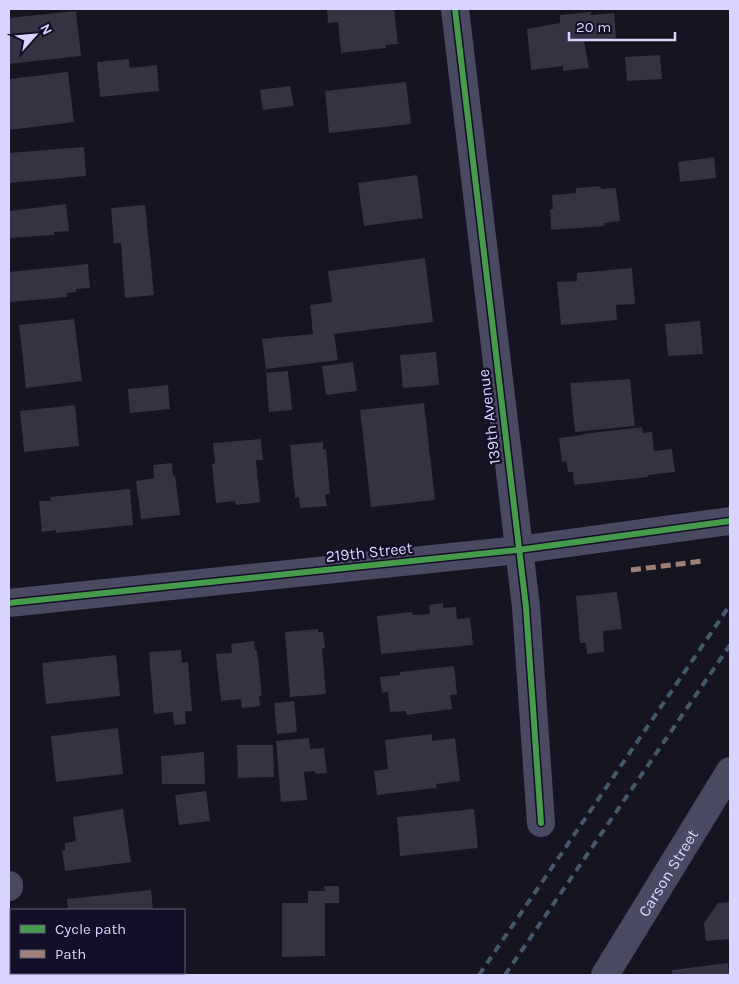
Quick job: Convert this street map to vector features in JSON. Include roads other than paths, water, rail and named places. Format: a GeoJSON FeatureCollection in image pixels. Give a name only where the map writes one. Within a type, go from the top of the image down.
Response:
{"type":"FeatureCollection","features":[{"type":"Feature","properties":{"kind":"street","name":"139th Avenue"},"geometry":{"type":"LineString","coordinates":[[456,9],[526,607],[541,824]]}},
{"type":"Feature","properties":{"kind":"street","name":"219th Street"},"geometry":{"type":"LineString","coordinates":[[9,603],[518,550],[730,522]]}},
{"type":"Feature","properties":{"kind":"street","name":"Carson Street"},"geometry":{"type":"LineString","coordinates":[[605,975],[730,771]]}},
{"type":"Feature","properties":{"kind":"railway"},"geometry":{"type":"LineString","coordinates":[[479,975],[730,605]]}},
{"type":"Feature","properties":{"kind":"railway"},"geometry":{"type":"LineString","coordinates":[[505,975],[730,645]]}}]}
